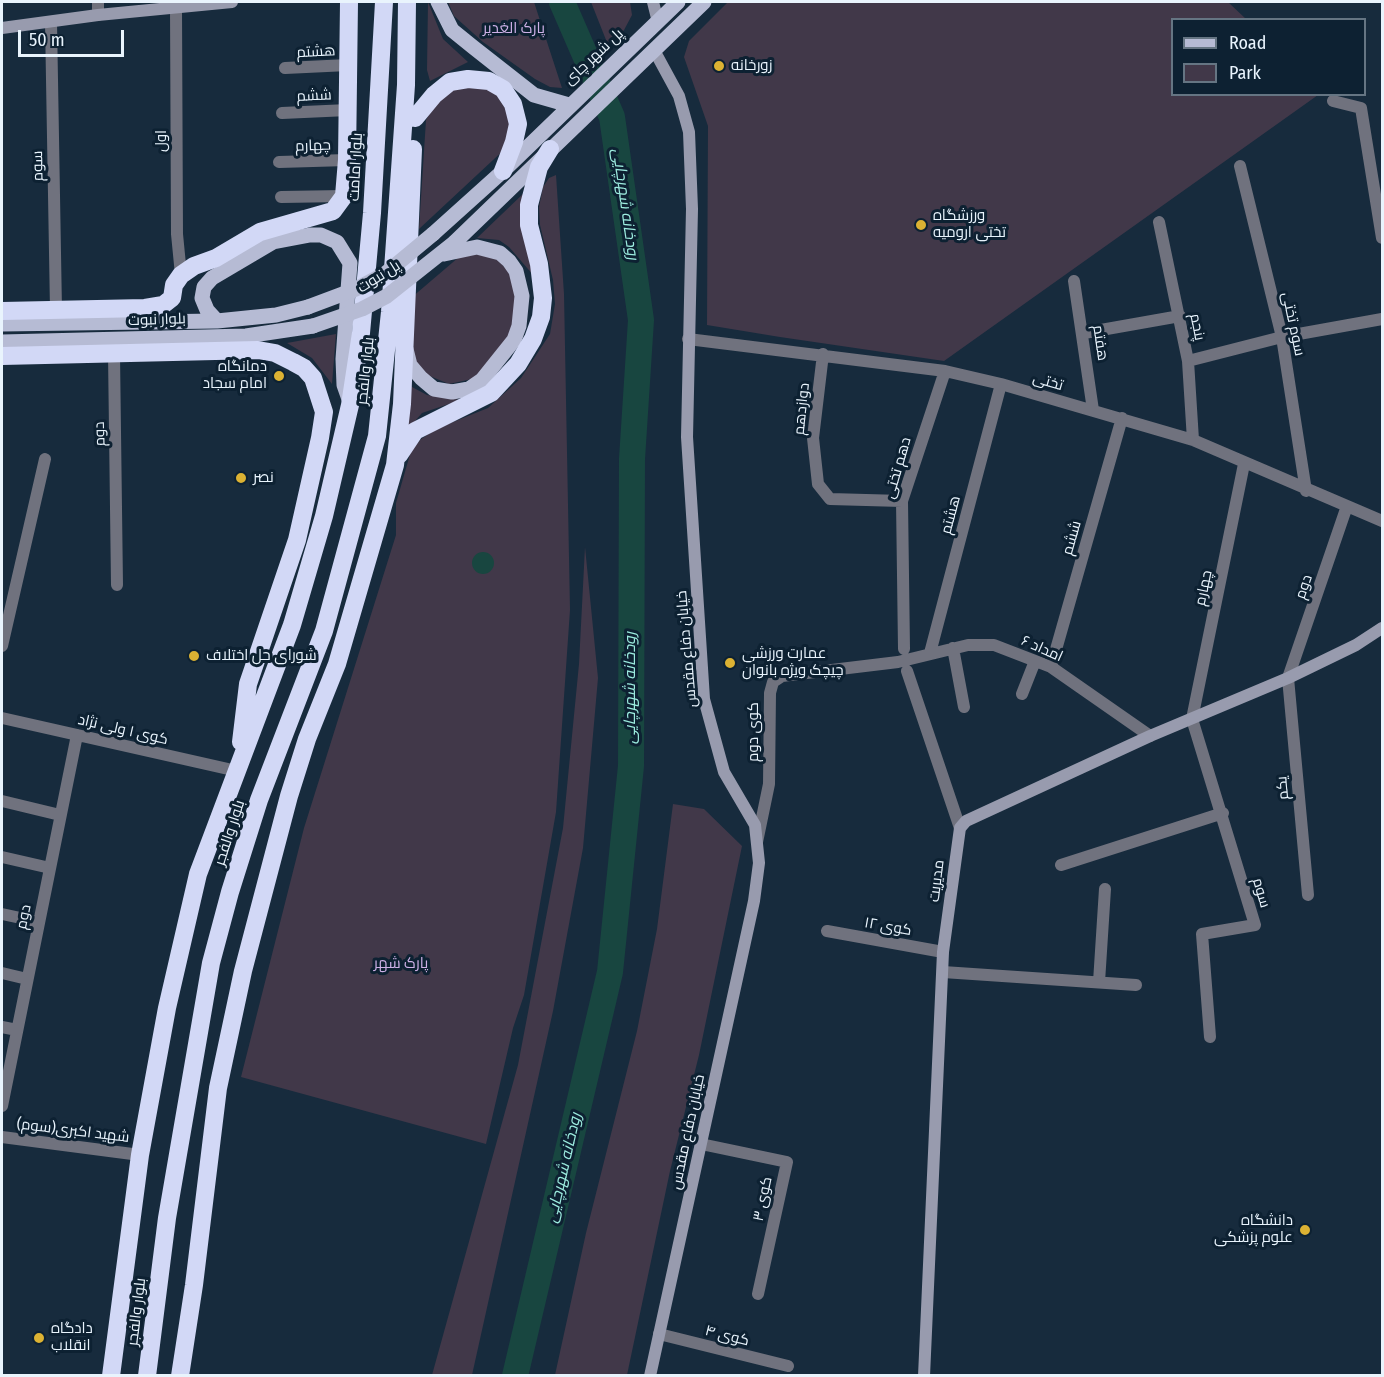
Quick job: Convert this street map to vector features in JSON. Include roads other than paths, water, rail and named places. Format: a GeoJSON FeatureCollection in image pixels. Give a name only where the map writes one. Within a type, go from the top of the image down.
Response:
{"type":"FeatureCollection","features":[{"type":"Feature","properties":{"kind":"highway"},"geometry":{"type":"LineString","coordinates":[[2,311],[163,305],[172,298],[174,285],[181,275],[194,266],[227,252],[260,232],[333,211],[344,196],[347,160],[349,2]]}},
{"type":"Feature","properties":{"kind":"highway","name":"بلوار امامت"},"geometry":{"type":"LineString","coordinates":[[361,333],[372,213],[384,2]]}},
{"type":"Feature","properties":{"kind":"highway"},"geometry":{"type":"LineString","coordinates":[[395,465],[402,404],[415,118],[406,85],[407,2]]}},
{"type":"Feature","properties":{"kind":"highway"},"geometry":{"type":"LineString","coordinates":[[415,118],[434,95],[450,82],[468,78],[489,81],[503,89],[513,104],[518,124],[503,171]]}},
{"type":"Feature","properties":{"kind":"highway","name":"بلوار والفجر"},"geometry":{"type":"LineString","coordinates":[[147,1376],[167,1218],[211,963],[230,892],[259,800],[324,631],[377,436],[390,312],[406,85]]}},
{"type":"Feature","properties":{"kind":"highway"},"geometry":{"type":"LineString","coordinates":[[180,1376],[194,1284],[218,1088],[243,971],[289,796],[307,739],[338,664],[402,447],[415,431],[491,393],[518,364],[533,339],[541,317],[543,298],[529,205],[539,167],[550,149]]}},
{"type":"Feature","properties":{"kind":"highway","name":"بلوار والفجر"},"geometry":{"type":"LineString","coordinates":[[111,1376],[140,1155],[167,1008],[198,874],[292,625],[324,516],[350,405],[361,333]]}},
{"type":"Feature","properties":{"kind":"highway"},"geometry":{"type":"LineString","coordinates":[[2,356],[258,350],[275,353],[304,368],[313,378],[324,412],[320,438],[297,540],[248,684],[237,771]]}},
{"type":"Feature","properties":{"kind":"main road"},"geometry":{"type":"LineString","coordinates":[[438,2],[452,30],[534,95],[569,105]]}},
{"type":"Feature","properties":{"kind":"main road","name":"پل شهر چای"},"geometry":{"type":"LineString","coordinates":[[503,171],[678,2]]}},
{"type":"Feature","properties":{"kind":"main road"},"geometry":{"type":"LineString","coordinates":[[654,50],[704,2]]}},
{"type":"Feature","properties":{"kind":"main road","name":"پل نبوت"},"geometry":{"type":"LineString","coordinates":[[313,326],[362,309],[387,296],[441,255],[654,50]]}},
{"type":"Feature","properties":{"kind":"main road","name":"پل نبوت"},"geometry":{"type":"LineString","coordinates":[[308,307],[356,289],[386,273],[503,171]]}},
{"type":"Feature","properties":{"kind":"main road"},"geometry":{"type":"LineString","coordinates":[[217,321],[207,310],[202,298],[204,287],[212,278],[273,242],[310,235],[321,235],[338,242],[350,263],[343,359],[344,385],[350,405]]}},
{"type":"Feature","properties":{"kind":"main road"},"geometry":{"type":"LineString","coordinates":[[404,338],[410,365],[421,378],[434,389],[452,392],[469,389],[482,380],[514,340],[519,326],[522,296],[516,271],[508,261],[500,253],[477,247],[441,255]]}},
{"type":"Feature","properties":{"kind":"main road","name":"بلوار نبوت"},"geometry":{"type":"LineString","coordinates":[[2,324],[217,321],[276,315],[308,307]]}},
{"type":"Feature","properties":{"kind":"main road","name":"بلوار نبوت"},"geometry":{"type":"LineString","coordinates":[[2,342],[246,336],[313,326]]}},
{"type":"Feature","properties":{"kind":"street"},"geometry":{"type":"LineString","coordinates":[[98,2],[98,15]]}},
{"type":"Feature","properties":{"kind":"street"},"geometry":{"type":"LineString","coordinates":[[2,28],[98,15],[232,2]]}},
{"type":"Feature","properties":{"kind":"street"},"geometry":{"type":"LineString","coordinates":[[652,2],[658,22]]}},
{"type":"Feature","properties":{"kind":"street","name":"اول"},"geometry":{"type":"LineString","coordinates":[[176,8],[177,234],[181,275]]}},
{"type":"Feature","properties":{"kind":"street","name":"سوم"},"geometry":{"type":"LineString","coordinates":[[51,22],[56,310]]}},
{"type":"Feature","properties":{"kind":"street","name":"خیابان دفاع مقدس"},"geometry":{"type":"LineString","coordinates":[[650,1376],[754,901],[759,863],[755,825],[724,772],[704,699],[687,438],[692,209],[689,132],[679,96],[654,50]]}},
{"type":"Feature","properties":{"kind":"street","name":"هشتم"},"geometry":{"type":"LineString","coordinates":[[285,68],[348,65]]}},
{"type":"Feature","properties":{"kind":"street"},"geometry":{"type":"LineString","coordinates":[[1333,101],[1361,108],[1383,238]]}},
{"type":"Feature","properties":{"kind":"street","name":"ششم"},"geometry":{"type":"LineString","coordinates":[[282,113],[348,110]]}},
{"type":"Feature","properties":{"kind":"street","name":"چهارم"},"geometry":{"type":"LineString","coordinates":[[279,162],[347,160]]}},
{"type":"Feature","properties":{"kind":"street","name":"سوم تختی"},"geometry":{"type":"LineString","coordinates":[[1240,166],[1282,337],[1306,490]]}},
{"type":"Feature","properties":{"kind":"street"},"geometry":{"type":"LineString","coordinates":[[282,196],[344,196]]}},
{"type":"Feature","properties":{"kind":"street","name":"پنجم"},"geometry":{"type":"LineString","coordinates":[[1159,222],[1188,361],[1192,440]]}},
{"type":"Feature","properties":{"kind":"street","name":"هفتم"},"geometry":{"type":"LineString","coordinates":[[1074,280],[1084,333],[1093,410]]}},
{"type":"Feature","properties":{"kind":"street"},"geometry":{"type":"LineString","coordinates":[[1084,333],[1180,316]]}},
{"type":"Feature","properties":{"kind":"street"},"geometry":{"type":"LineString","coordinates":[[1188,361],[1282,337],[1383,319]]}},
{"type":"Feature","properties":{"kind":"street","name":"تختی"},"geometry":{"type":"LineString","coordinates":[[688,339],[945,371],[1001,384],[1192,440],[1383,521]]}},
{"type":"Feature","properties":{"kind":"street","name":"دوم"},"geometry":{"type":"LineString","coordinates":[[114,354],[117,585]]}},
{"type":"Feature","properties":{"kind":"street","name":"دوازدهم"},"geometry":{"type":"LineString","coordinates":[[823,354],[813,438],[818,484],[830,499],[902,501]]}},
{"type":"Feature","properties":{"kind":"street","name":"دهم تختی"},"geometry":{"type":"LineString","coordinates":[[945,371],[902,501],[905,660],[960,828]]}},
{"type":"Feature","properties":{"kind":"street","name":"هشتم"},"geometry":{"type":"LineString","coordinates":[[930,653],[1001,384]]}},
{"type":"Feature","properties":{"kind":"street","name":"ششم"},"geometry":{"type":"LineString","coordinates":[[1051,667],[1122,418]]}},
{"type":"Feature","properties":{"kind":"street"},"geometry":{"type":"LineString","coordinates":[[2,646],[45,459]]}},
{"type":"Feature","properties":{"kind":"street","name":"چهارم"},"geometry":{"type":"LineString","coordinates":[[1192,718],[1244,464]]}},
{"type":"Feature","properties":{"kind":"street","name":"دوم"},"geometry":{"type":"LineString","coordinates":[[1288,678],[1347,506]]}},
{"type":"Feature","properties":{"kind":"street"},"geometry":{"type":"LineString","coordinates":[[1356,645],[1383,627]]}},
{"type":"Feature","properties":{"kind":"street"},"geometry":{"type":"LineString","coordinates":[[960,828],[966,821],[1150,736],[1288,678],[1356,645],[1383,636]]}},
{"type":"Feature","properties":{"kind":"street","name":"امداد ۶"},"geometry":{"type":"LineString","coordinates":[[905,660],[953,648],[994,645],[1051,667],[1150,736]]}},
{"type":"Feature","properties":{"kind":"street"},"geometry":{"type":"LineString","coordinates":[[953,648],[964,707]]}},
{"type":"Feature","properties":{"kind":"street","name":"کوی دوم"},"geometry":{"type":"LineString","coordinates":[[757,843],[769,784],[772,682],[782,676],[905,660]]}},
{"type":"Feature","properties":{"kind":"street"},"geometry":{"type":"LineString","coordinates":[[1022,694],[1035,661]]}},
{"type":"Feature","properties":{"kind":"street","name":"یکم"},"geometry":{"type":"LineString","coordinates":[[1288,678],[1308,895]]}},
{"type":"Feature","properties":{"kind":"street","name":"کوی ۱ ولی نژاد"},"geometry":{"type":"LineString","coordinates":[[2,718],[237,771]]}},
{"type":"Feature","properties":{"kind":"street","name":"سوم"},"geometry":{"type":"LineString","coordinates":[[1192,718],[1223,813],[1255,925],[1202,934],[1210,1037]]}},
{"type":"Feature","properties":{"kind":"street","name":"دوم"},"geometry":{"type":"LineString","coordinates":[[2,1106],[4,1080],[17,1030],[77,735]]}},
{"type":"Feature","properties":{"kind":"street"},"geometry":{"type":"LineString","coordinates":[[2,801],[60,815]]}},
{"type":"Feature","properties":{"kind":"street"},"geometry":{"type":"LineString","coordinates":[[1061,866],[1223,813]]}},
{"type":"Feature","properties":{"kind":"street","name":"مدیریت"},"geometry":{"type":"LineString","coordinates":[[924,1376],[944,952],[960,828]]}},
{"type":"Feature","properties":{"kind":"street"},"geometry":{"type":"LineString","coordinates":[[2,857],[50,868]]}},
{"type":"Feature","properties":{"kind":"street"},"geometry":{"type":"LineString","coordinates":[[1099,982],[1105,889]]}},
{"type":"Feature","properties":{"kind":"street"},"geometry":{"type":"LineString","coordinates":[[2,914],[39,922]]}},
{"type":"Feature","properties":{"kind":"street","name":"کوی ۱۲"},"geometry":{"type":"LineString","coordinates":[[827,931],[944,952]]}},
{"type":"Feature","properties":{"kind":"street"},"geometry":{"type":"LineString","coordinates":[[943,972],[1136,985]]}},
{"type":"Feature","properties":{"kind":"street"},"geometry":{"type":"LineString","coordinates":[[2,973],[27,979]]}},
{"type":"Feature","properties":{"kind":"street"},"geometry":{"type":"LineString","coordinates":[[2,1027],[17,1030]]}},
{"type":"Feature","properties":{"kind":"street","name":"شهید اکبری(سوم)"},"geometry":{"type":"LineString","coordinates":[[2,1137],[140,1155]]}},
{"type":"Feature","properties":{"kind":"street","name":"کوی ۳"},"geometry":{"type":"LineString","coordinates":[[701,1144],[787,1162],[758,1294]]}},
{"type":"Feature","properties":{"kind":"street","name":"کوی ۴"},"geometry":{"type":"LineString","coordinates":[[659,1335],[788,1366]]}},
{"type":"Feature","properties":{"kind":"waterway","name":"رودخانه شهرچایی"},"geometry":{"type":"LineString","coordinates":[[515,1376],[610,972],[631,766],[632,459],[641,320],[612,117],[562,2]]}},
{"type":"Feature","properties":{"kind":"place","name":"زورخانه"},"geometry":{"type":"Point","coordinates":[719,66]}},
{"type":"Feature","properties":{"kind":"place","name":"ورزشگاه تختی ارومیه"},"geometry":{"type":"Point","coordinates":[921,225]}},
{"type":"Feature","properties":{"kind":"place","name":"دمانگاه امام سجاد"},"geometry":{"type":"Point","coordinates":[279,376]}},
{"type":"Feature","properties":{"kind":"place","name":"نصر"},"geometry":{"type":"Point","coordinates":[241,478]}},
{"type":"Feature","properties":{"kind":"place","name":"شورای حل اختلاف"},"geometry":{"type":"Point","coordinates":[194,656]}},
{"type":"Feature","properties":{"kind":"place","name":"عمارت ورزشی چیچک ویژه بانوان"},"geometry":{"type":"Point","coordinates":[730,663]}},
{"type":"Feature","properties":{"kind":"place","name":"دانشگاه علوم پزشکی"},"geometry":{"type":"Point","coordinates":[1305,1230]}},
{"type":"Feature","properties":{"kind":"place","name":"دادگاه انقلاب"},"geometry":{"type":"Point","coordinates":[39,1338]}},
{"type":"Feature","properties":{"kind":"park label","name":"پارک الغدیر"},"geometry":{"type":"Point","coordinates":[514,29]}},
{"type":"Feature","properties":{"kind":"park label","name":"پارک شهر"},"geometry":{"type":"Point","coordinates":[401,964]}}]}
